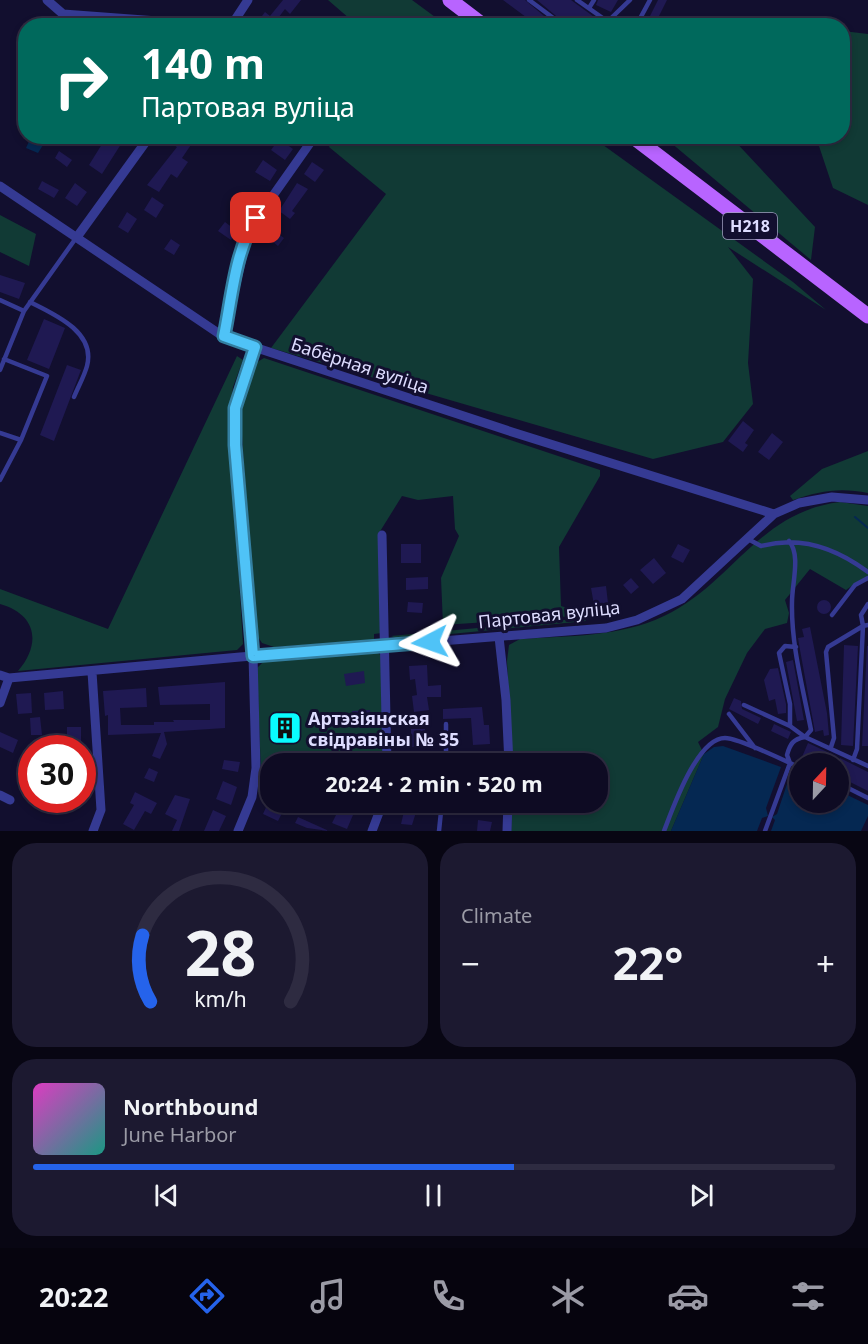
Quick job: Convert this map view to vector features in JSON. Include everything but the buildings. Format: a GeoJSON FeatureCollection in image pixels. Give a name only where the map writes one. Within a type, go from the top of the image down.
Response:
{"type":"FeatureCollection","features":[{"type":"Feature","properties":{"kind":"main road"},"geometry":{"type":"LineString","coordinates":[[450,0],[474,18]]}},
{"type":"Feature","properties":{"kind":"main road","name":"Н218"},"geometry":{"type":"LineString","coordinates":[[642,144],[868,316]]}},
{"type":"Feature","properties":{"kind":"street"},"geometry":{"type":"LineString","coordinates":[[47,0],[63,14],[117,18]]}},
{"type":"Feature","properties":{"kind":"street"},"geometry":{"type":"LineString","coordinates":[[236,18],[248,0]]}},
{"type":"Feature","properties":{"kind":"street"},"geometry":{"type":"LineString","coordinates":[[76,237],[144,144]]}},
{"type":"Feature","properties":{"kind":"street"},"geometry":{"type":"LineString","coordinates":[[224,336],[248,231],[309,144]]}},
{"type":"Feature","properties":{"kind":"street","name":"Бабёрная вуліца"},"geometry":{"type":"LineString","coordinates":[[0,186],[224,336],[512,432],[774,514]]}},
{"type":"Feature","properties":{"kind":"street"},"geometry":{"type":"LineString","coordinates":[[238,831],[245,819],[256,781],[253,656],[235,445],[235,408],[255,347]]}},
{"type":"Feature","properties":{"kind":"street"},"geometry":{"type":"LineString","coordinates":[[774,514],[799,503],[832,497],[868,500]]}},
{"type":"Feature","properties":{"kind":"street","name":"Партовая вуліца"},"geometry":{"type":"LineString","coordinates":[[0,702],[4,677],[92,672],[253,656],[606,628],[663,610],[682,599],[774,514]]}},
{"type":"Feature","properties":{"kind":"street"},"geometry":{"type":"LineString","coordinates":[[382,535],[386,634],[384,645],[387,753]]}},
{"type":"Feature","properties":{"kind":"street"},"geometry":{"type":"LineString","coordinates":[[499,637],[506,700],[508,753]]}},
{"type":"Feature","properties":{"kind":"street"},"geometry":{"type":"LineString","coordinates":[[92,672],[101,810],[93,831]]}},
{"type":"Feature","properties":{"kind":"street"},"geometry":{"type":"LineString","coordinates":[[0,795],[10,800]]}},
{"type":"Feature","properties":{"kind":"street"},"geometry":{"type":"LineString","coordinates":[[372,831],[379,813]]}},
{"type":"Feature","properties":{"kind":"street"},"geometry":{"type":"LineString","coordinates":[[507,831],[508,813]]}},
{"type":"Feature","properties":{"kind":"lane"},"geometry":{"type":"LineString","coordinates":[[530,0],[554,18]]}},
{"type":"Feature","properties":{"kind":"lane"},"geometry":{"type":"LineString","coordinates":[[577,0],[599,18]]}},
{"type":"Feature","properties":{"kind":"lane"},"geometry":{"type":"LineString","coordinates":[[589,8],[594,0]]}},
{"type":"Feature","properties":{"kind":"lane"},"geometry":{"type":"LineString","coordinates":[[611,18],[630,0]]}},
{"type":"Feature","properties":{"kind":"lane"},"geometry":{"type":"LineString","coordinates":[[640,18],[650,0]]}},
{"type":"Feature","properties":{"kind":"lane"},"geometry":{"type":"LineString","coordinates":[[0,370],[24,310],[76,237]]}},
{"type":"Feature","properties":{"kind":"lane"},"geometry":{"type":"LineString","coordinates":[[0,300],[24,310]]}},
{"type":"Feature","properties":{"kind":"lane"},"geometry":{"type":"LineString","coordinates":[[30,302],[63,319],[83,341],[87,366],[74,397]]}},
{"type":"Feature","properties":{"kind":"lane"},"geometry":{"type":"LineString","coordinates":[[0,480],[21,440],[47,376],[4,359]]}},
{"type":"Feature","properties":{"kind":"lane"},"geometry":{"type":"LineString","coordinates":[[0,433],[21,440]]}},
{"type":"Feature","properties":{"kind":"lane"},"geometry":{"type":"LineString","coordinates":[[748,539],[761,546],[789,541],[839,552],[868,572]]}},
{"type":"Feature","properties":{"kind":"lane"},"geometry":{"type":"LineString","coordinates":[[789,541],[797,555],[792,578],[792,610],[795,647],[811,730],[790,745],[787,755],[789,760]]}},
{"type":"Feature","properties":{"kind":"lane"},"geometry":{"type":"LineString","coordinates":[[832,615],[855,585],[868,578]]}},
{"type":"Feature","properties":{"kind":"lane"},"geometry":{"type":"LineString","coordinates":[[853,760],[857,749],[865,625],[861,615],[868,604]]}},
{"type":"Feature","properties":{"kind":"lane"},"geometry":{"type":"LineString","coordinates":[[831,747],[834,738],[826,652],[828,647],[865,625]]}},
{"type":"Feature","properties":{"kind":"lane"},"geometry":{"type":"LineString","coordinates":[[790,726],[790,704],[779,654],[785,646],[795,647]]}},
{"type":"Feature","properties":{"kind":"lane"},"geometry":{"type":"LineString","coordinates":[[744,705],[868,766]]}},
{"type":"Feature","properties":{"kind":"lane"},"geometry":{"type":"LineString","coordinates":[[729,714],[756,749]]}},
{"type":"Feature","properties":{"kind":"lane"},"geometry":{"type":"LineString","coordinates":[[446,724],[446,753]]}},
{"type":"Feature","properties":{"kind":"lane"},"geometry":{"type":"LineString","coordinates":[[664,831],[681,790],[706,746],[714,740],[726,737],[789,763]]}},
{"type":"Feature","properties":{"kind":"lane"},"geometry":{"type":"LineString","coordinates":[[765,831],[789,766]]}},
{"type":"Feature","properties":{"kind":"lane"},"geometry":{"type":"LineString","coordinates":[[849,788],[868,798]]}},
{"type":"Feature","properties":{"kind":"lane"},"geometry":{"type":"LineString","coordinates":[[439,831],[441,813]]}},
{"type":"Feature","properties":{"kind":"green space"},"geometry":{"type":"Polygon","coordinates":[[[328,0],[412,0],[436,18],[349,18],[328,0]]]}},
{"type":"Feature","properties":{"kind":"green space"},"geometry":{"type":"Polygon","coordinates":[[[850,32],[868,34],[868,205],[833,188],[818,144],[850,144],[850,32]]]}},
{"type":"Feature","properties":{"kind":"green space"},"geometry":{"type":"Polygon","coordinates":[[[330,144],[602,144],[793,282],[826,310],[728,247],[753,279],[748,363],[753,404],[723,442],[653,459],[271,348],[386,194],[329,147],[330,144]]]}},
{"type":"Feature","properties":{"kind":"green space"},"geometry":{"type":"Polygon","coordinates":[[[672,144],[738,144],[815,227],[811,260],[672,144]]]}},
{"type":"Feature","properties":{"kind":"green space"},"geometry":{"type":"Polygon","coordinates":[[[0,215],[36,234],[29,266],[0,252],[0,215]]]}},
{"type":"Feature","properties":{"kind":"green space"},"geometry":{"type":"Polygon","coordinates":[[[237,356],[243,360],[233,387],[229,417],[243,644],[237,650],[18,671],[30,650],[32,631],[28,622],[21,615],[0,604],[0,589],[108,629],[237,356]]]}},
{"type":"Feature","properties":{"kind":"green space"},"geometry":{"type":"Polygon","coordinates":[[[264,358],[600,470],[600,476],[559,547],[561,606],[589,615],[443,625],[441,578],[459,536],[455,529],[453,496],[418,500],[402,496],[379,533],[382,633],[374,634],[374,640],[274,647],[262,643],[255,632],[241,420],[254,364],[264,358]]]}},
{"type":"Feature","properties":{"kind":"green space"},"geometry":{"type":"Polygon","coordinates":[[[868,451],[868,493],[848,490],[830,491],[793,500],[790,496],[822,469],[868,451]]]}},
{"type":"Feature","properties":{"kind":"green space"},"geometry":{"type":"Polygon","coordinates":[[[840,502],[868,506],[868,580],[860,580],[846,590],[810,569],[785,600],[789,613],[787,623],[765,629],[747,653],[725,699],[718,727],[698,742],[704,754],[671,831],[511,831],[512,813],[608,813],[608,753],[512,753],[507,661],[509,645],[520,639],[612,632],[664,616],[709,586],[766,534],[787,520],[812,508],[840,502]]]}},
{"type":"Feature","properties":{"kind":"green space"},"geometry":{"type":"Polygon","coordinates":[[[585,618],[586,621],[399,639],[391,636],[585,618]]]}},
{"type":"Feature","properties":{"kind":"green space"},"geometry":{"type":"Polygon","coordinates":[[[373,651],[381,655],[383,753],[260,753],[257,668],[266,659],[373,651]]]}},
{"type":"Feature","properties":{"kind":"water"},"geometry":{"type":"Polygon","coordinates":[[[28,144],[44,144],[38,153],[26,148],[28,144]]]}},
{"type":"Feature","properties":{"kind":"water"},"geometry":{"type":"Polygon","coordinates":[[[723,746],[781,767],[766,808],[768,816],[762,818],[757,831],[671,831],[704,754],[714,747],[723,746]]]}},
{"type":"Feature","properties":{"kind":"water"},"geometry":{"type":"Polygon","coordinates":[[[789,778],[789,813],[849,813],[849,796],[868,805],[868,816],[861,831],[771,831],[775,820],[772,817],[777,814],[789,778]]]}},
{"type":"Feature","properties":{"kind":"waterway"},"geometry":{"type":"LineString","coordinates":[[855,517],[868,528]]}},
{"type":"Feature","properties":{"kind":"place","name":"Артэзіянская свідравіны № 35"},"geometry":{"type":"Point","coordinates":[285,728]}},
{"type":"Feature","properties":{"kind":"route"},"geometry":{"type":"LineString","coordinates":[[256,218],[248,231],[242,252],[224,336],[255,347],[235,408],[235,445],[253,656],[430,642]]}}]}
